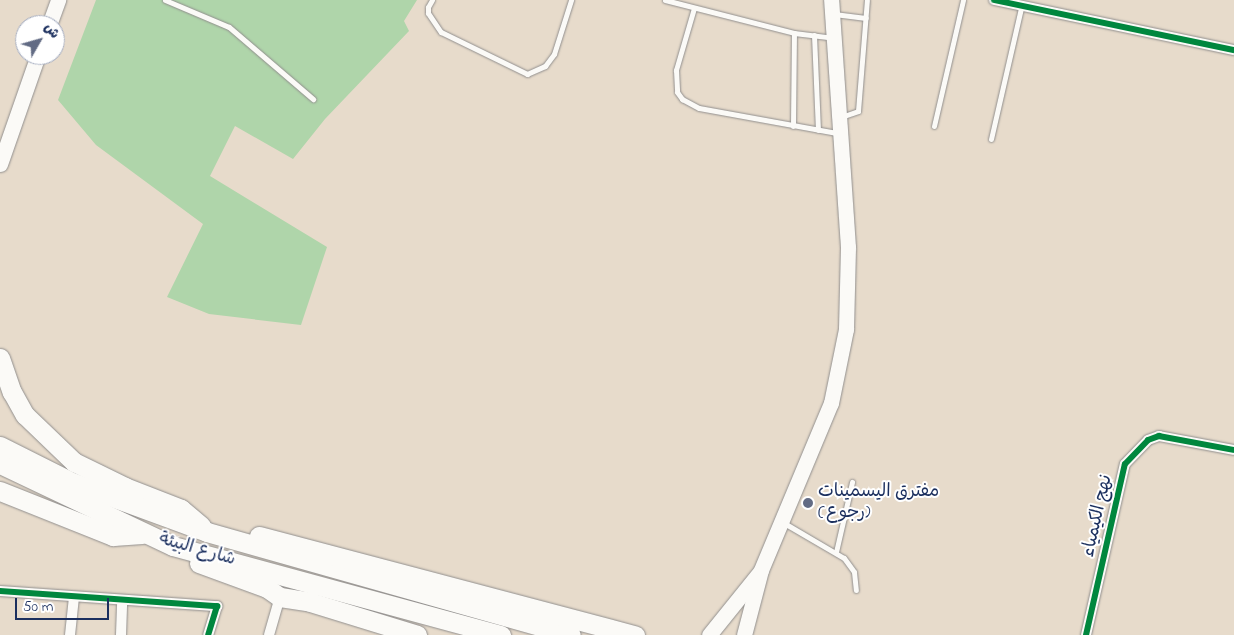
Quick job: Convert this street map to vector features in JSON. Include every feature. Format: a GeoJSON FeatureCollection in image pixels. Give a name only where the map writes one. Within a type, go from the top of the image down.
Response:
{"type":"FeatureCollection","features":[{"type":"Feature","properties":{"kind":"highway"},"geometry":{"type":"LineString","coordinates":[[0,358],[12,392],[25,415],[74,462],[125,487],[181,509],[214,534],[248,533],[635,635]]}},
{"type":"Feature","properties":{"kind":"highway"},"geometry":{"type":"LineString","coordinates":[[0,446],[73,492]]}},
{"type":"Feature","properties":{"kind":"highway"},"geometry":{"type":"LineString","coordinates":[[0,464],[73,492],[214,534],[328,577],[501,635]]}},
{"type":"Feature","properties":{"kind":"highway"},"geometry":{"type":"LineString","coordinates":[[0,491],[113,536],[144,533]]}},
{"type":"Feature","properties":{"kind":"highway","name":"شارع البيئة"},"geometry":{"type":"LineString","coordinates":[[73,492],[144,533],[173,546],[328,577],[571,635]]}},
{"type":"Feature","properties":{"kind":"highway"},"geometry":{"type":"LineString","coordinates":[[173,546],[197,563],[267,588],[280,597],[310,602],[417,635]]}},
{"type":"Feature","properties":{"kind":"main road"},"geometry":{"type":"LineString","coordinates":[[53,15],[58,0]]}},
{"type":"Feature","properties":{"kind":"main road"},"geometry":{"type":"LineString","coordinates":[[744,635],[761,570],[831,403],[846,329],[848,247],[841,117],[833,38],[832,7]]}},
{"type":"Feature","properties":{"kind":"main road"},"geometry":{"type":"LineString","coordinates":[[0,164],[35,65]]}},
{"type":"Feature","properties":{"kind":"main road"},"geometry":{"type":"LineString","coordinates":[[709,635],[720,626],[761,570]]}},
{"type":"Feature","properties":{"kind":"street"},"geometry":{"type":"LineString","coordinates":[[994,0],[1021,8],[1234,50]]}},
{"type":"Feature","properties":{"kind":"street","name":"نهج الكيمياء"},"geometry":{"type":"LineString","coordinates":[[1086,635],[1125,464],[1148,440],[1159,436],[1234,450]]}},
{"type":"Feature","properties":{"kind":"street"},"geometry":{"type":"LineString","coordinates":[[0,591],[218,607],[208,635]]}},
{"type":"Feature","properties":{"kind":"street"},"geometry":{"type":"LineString","coordinates":[[70,635],[74,596]]}},
{"type":"Feature","properties":{"kind":"street"},"geometry":{"type":"LineString","coordinates":[[269,635],[280,597]]}},
{"type":"Feature","properties":{"kind":"street"},"geometry":{"type":"LineString","coordinates":[[121,635],[122,600]]}},
{"type":"Feature","properties":{"kind":"lane"},"geometry":{"type":"LineString","coordinates":[[165,0],[229,27],[313,99]]}},
{"type":"Feature","properties":{"kind":"lane"},"geometry":{"type":"LineString","coordinates":[[432,0],[428,13],[441,32],[527,74],[546,66],[554,54],[571,0]]}},
{"type":"Feature","properties":{"kind":"lane"},"geometry":{"type":"LineString","coordinates":[[665,0],[794,33],[833,38]]}},
{"type":"Feature","properties":{"kind":"lane"},"geometry":{"type":"LineString","coordinates":[[841,117],[858,112],[867,0]]}},
{"type":"Feature","properties":{"kind":"lane"},"geometry":{"type":"LineString","coordinates":[[934,126],[963,0]]}},
{"type":"Feature","properties":{"kind":"lane"},"geometry":{"type":"LineString","coordinates":[[832,7],[866,18]]}},
{"type":"Feature","properties":{"kind":"lane"},"geometry":{"type":"LineString","coordinates":[[694,8],[676,70],[677,92],[682,99],[699,108],[841,133]]}},
{"type":"Feature","properties":{"kind":"lane"},"geometry":{"type":"LineString","coordinates":[[991,139],[1021,8]]}},
{"type":"Feature","properties":{"kind":"lane"},"geometry":{"type":"LineString","coordinates":[[793,126],[794,33]]}},
{"type":"Feature","properties":{"kind":"lane"},"geometry":{"type":"LineString","coordinates":[[814,35],[818,130]]}},
{"type":"Feature","properties":{"kind":"lane"},"geometry":{"type":"LineString","coordinates":[[836,552],[852,482]]}},
{"type":"Feature","properties":{"kind":"lane"},"geometry":{"type":"LineString","coordinates":[[781,522],[836,552],[854,572],[856,590]]}},
{"type":"Feature","properties":{"kind":"green space"},"geometry":{"type":"Polygon","coordinates":[[[96,0],[417,0],[404,21],[409,31],[325,119],[293,159],[235,126],[210,176],[327,247],[301,325],[209,314],[167,297],[203,224],[96,145],[58,100],[96,0]]]}},
{"type":"Feature","properties":{"kind":"cycle path"},"geometry":{"type":"LineString","coordinates":[[994,0],[1234,50]]}},
{"type":"Feature","properties":{"kind":"cycle path"},"geometry":{"type":"LineString","coordinates":[[1086,635],[1125,464],[1148,440],[1159,436],[1234,450]]}},
{"type":"Feature","properties":{"kind":"cycle path"},"geometry":{"type":"LineString","coordinates":[[0,591],[217,606],[208,635]]}},
{"type":"Feature","properties":{"kind":"place","name":"مفترق اليسمينات (رجوع)"},"geometry":{"type":"Point","coordinates":[808,503]}}]}
